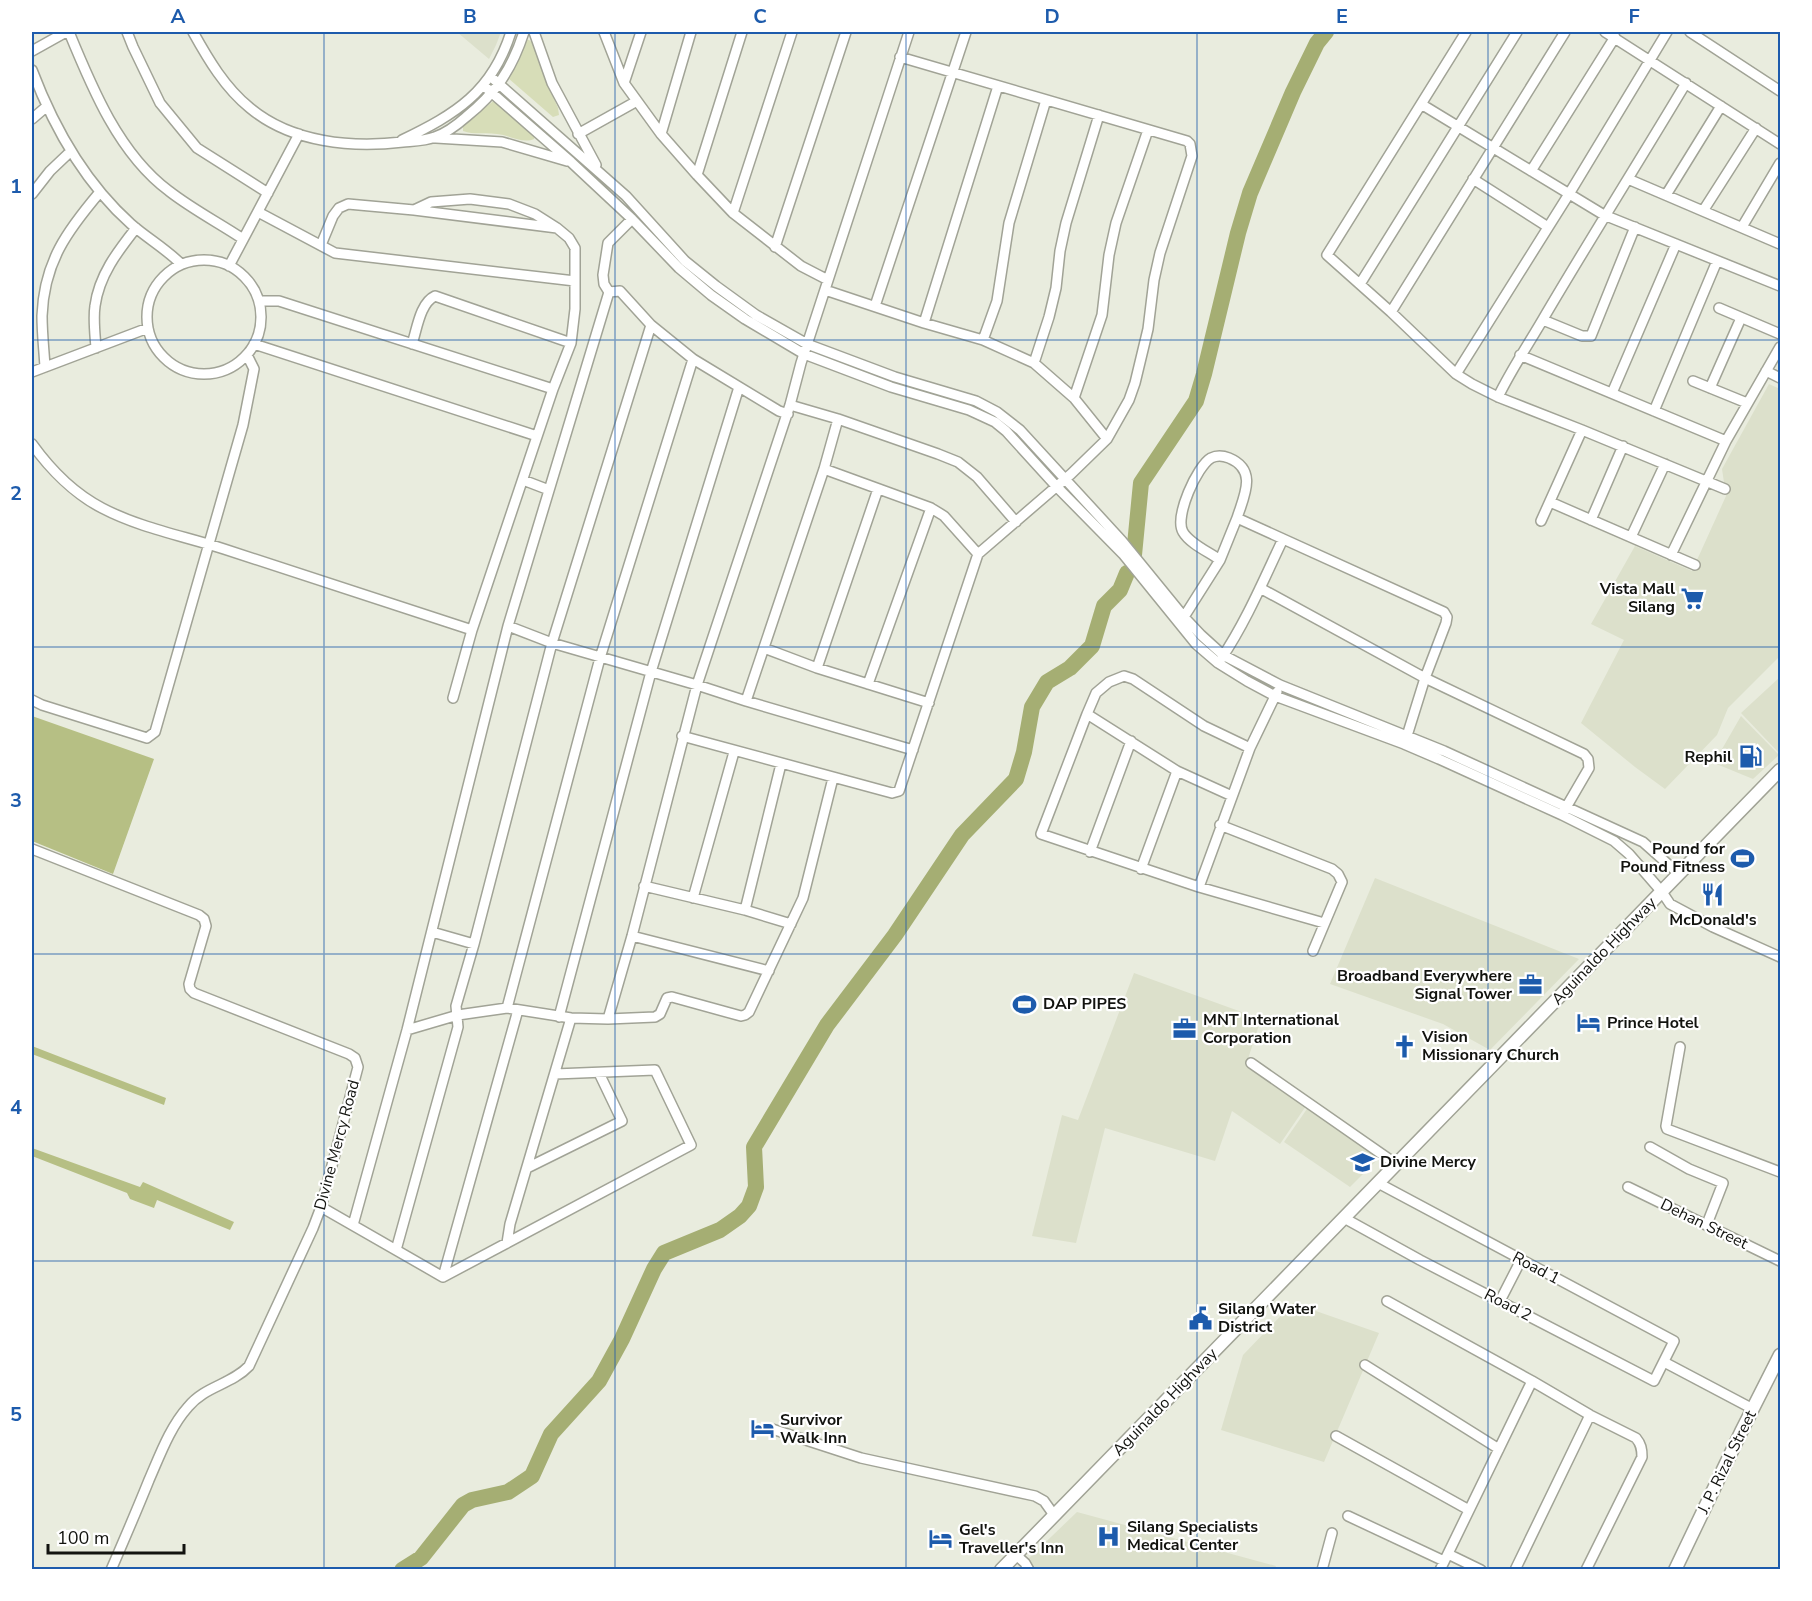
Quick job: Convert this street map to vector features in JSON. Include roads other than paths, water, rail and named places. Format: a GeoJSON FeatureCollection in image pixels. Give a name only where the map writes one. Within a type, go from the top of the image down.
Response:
{"type":"FeatureCollection","features":[{"type":"Feature","properties":{"kind":"main road","name":"Aguinaldo Highway"},"geometry":{"type":"LineString","coordinates":[[1001,1569],[1780,770]]}},
{"type":"Feature","properties":{"kind":"main road","name":"J. P. Rizal Street"},"geometry":{"type":"LineString","coordinates":[[1675,1569],[1780,1355]]}},
{"type":"Feature","properties":{"kind":"street"},"geometry":{"type":"LineString","coordinates":[[32,51],[68,32],[93,88],[112,123],[138,161],[168,190],[243,239]]}},
{"type":"Feature","properties":{"kind":"street"},"geometry":{"type":"LineString","coordinates":[[127,32],[160,103],[197,148],[267,193]]}},
{"type":"Feature","properties":{"kind":"street"},"geometry":{"type":"LineString","coordinates":[[193,32],[207,58],[250,109],[299,134],[363,145],[434,138],[501,142],[571,162]]}},
{"type":"Feature","properties":{"kind":"street"},"geometry":{"type":"LineString","coordinates":[[394,143],[429,128],[452,114],[483,85],[490,76],[511,32]]}},
{"type":"Feature","properties":{"kind":"street"},"geometry":{"type":"LineString","coordinates":[[434,138],[456,125],[500,84],[514,59],[524,32]]}},
{"type":"Feature","properties":{"kind":"street"},"geometry":{"type":"LineString","coordinates":[[534,32],[552,82],[600,173]]}},
{"type":"Feature","properties":{"kind":"street"},"geometry":{"type":"LineString","coordinates":[[604,32],[624,83],[661,134],[733,213],[775,247],[827,285],[875,306],[983,340],[1034,363],[1074,398],[1107,439]]}},
{"type":"Feature","properties":{"kind":"street"},"geometry":{"type":"LineString","coordinates":[[624,83],[641,32]]}},
{"type":"Feature","properties":{"kind":"street"},"geometry":{"type":"LineString","coordinates":[[661,134],[691,32]]}},
{"type":"Feature","properties":{"kind":"street"},"geometry":{"type":"LineString","coordinates":[[697,175],[742,32]]}},
{"type":"Feature","properties":{"kind":"street"},"geometry":{"type":"LineString","coordinates":[[733,213],[792,32]]}},
{"type":"Feature","properties":{"kind":"street"},"geometry":{"type":"LineString","coordinates":[[775,247],[846,32]]}},
{"type":"Feature","properties":{"kind":"street"},"geometry":{"type":"LineString","coordinates":[[608,1020],[632,936],[696,685],[789,409],[806,349],[909,32]]}},
{"type":"Feature","properties":{"kind":"street"},"geometry":{"type":"LineString","coordinates":[[875,306],[966,32]]}},
{"type":"Feature","properties":{"kind":"street"},"geometry":{"type":"LineString","coordinates":[[1466,32],[1327,255],[1456,374],[1472,384],[1497,397],[1725,489]]}},
{"type":"Feature","properties":{"kind":"street"},"geometry":{"type":"LineString","coordinates":[[1359,284],[1517,32]]}},
{"type":"Feature","properties":{"kind":"street"},"geometry":{"type":"LineString","coordinates":[[1391,312],[1565,32]]}},
{"type":"Feature","properties":{"kind":"street"},"geometry":{"type":"LineString","coordinates":[[1605,32],[1780,144]]}},
{"type":"Feature","properties":{"kind":"street"},"geometry":{"type":"LineString","coordinates":[[1456,374],[1667,32]]}},
{"type":"Feature","properties":{"kind":"street"},"geometry":{"type":"LineString","coordinates":[[1690,32],[1780,91]]}},
{"type":"Feature","properties":{"kind":"street"},"geometry":{"type":"LineString","coordinates":[[1531,171],[1615,37]]}},
{"type":"Feature","properties":{"kind":"street"},"geometry":{"type":"LineString","coordinates":[[682,736],[734,752],[892,793],[899,791],[978,554],[1107,439],[1130,400],[1136,383],[1148,329],[1160,253],[1192,156],[1190,144],[1187,141],[900,57]]}},
{"type":"Feature","properties":{"kind":"street"},"geometry":{"type":"LineString","coordinates":[[32,70],[46,107],[70,152],[100,192],[136,228],[181,264]]}},
{"type":"Feature","properties":{"kind":"street"},"geometry":{"type":"LineString","coordinates":[[490,76],[626,196],[685,261],[716,286],[806,349],[976,401],[997,412],[1020,430],[1065,478],[1182,621],[1201,635],[1221,659],[1246,681],[1275,696],[1406,740]]}},
{"type":"Feature","properties":{"kind":"street"},"geometry":{"type":"LineString","coordinates":[[1497,397],[1604,215],[1686,83]]}},
{"type":"Feature","properties":{"kind":"street"},"geometry":{"type":"LineString","coordinates":[[483,85],[571,162],[632,219],[679,268],[711,295],[745,319],[806,349],[891,387],[983,416],[995,422],[1056,486],[1126,552]]}},
{"type":"Feature","properties":{"kind":"street"},"geometry":{"type":"LineString","coordinates":[[924,323],[998,86]]}},
{"type":"Feature","properties":{"kind":"street"},"geometry":{"type":"LineString","coordinates":[[578,134],[637,100]]}},
{"type":"Feature","properties":{"kind":"street"},"geometry":{"type":"LineString","coordinates":[[983,340],[997,301],[1009,223],[1046,100]]}},
{"type":"Feature","properties":{"kind":"street"},"geometry":{"type":"LineString","coordinates":[[1421,104],[1604,215],[1780,286]]}},
{"type":"Feature","properties":{"kind":"street"},"geometry":{"type":"LineString","coordinates":[[1666,195],[1721,106]]}},
{"type":"Feature","properties":{"kind":"street"},"geometry":{"type":"LineString","coordinates":[[32,119],[46,107]]}},
{"type":"Feature","properties":{"kind":"street"},"geometry":{"type":"LineString","coordinates":[[1034,363],[1056,288],[1066,223],[1099,115]]}},
{"type":"Feature","properties":{"kind":"street"},"geometry":{"type":"LineString","coordinates":[[1703,211],[1756,128]]}},
{"type":"Feature","properties":{"kind":"street"},"geometry":{"type":"LineString","coordinates":[[1074,398],[1102,315],[1109,255],[1116,223],[1148,130]]}},
{"type":"Feature","properties":{"kind":"street"},"geometry":{"type":"LineString","coordinates":[[229,266],[299,134]]}},
{"type":"Feature","properties":{"kind":"street"},"geometry":{"type":"LineString","coordinates":[[32,194],[50,171],[70,152]]}},
{"type":"Feature","properties":{"kind":"street"},"geometry":{"type":"LineString","coordinates":[[1742,227],[1780,163]]}},
{"type":"Feature","properties":{"kind":"street"},"geometry":{"type":"LineString","coordinates":[[1473,179],[1548,227]]}},
{"type":"Feature","properties":{"kind":"street"},"geometry":{"type":"LineString","coordinates":[[1628,179],[1780,241]]}},
{"type":"Feature","properties":{"kind":"street"},"geometry":{"type":"LineString","coordinates":[[45,367],[42,317],[51,267],[60,245],[74,222],[100,192]]}},
{"type":"Feature","properties":{"kind":"street"},"geometry":{"type":"LineString","coordinates":[[414,210],[431,202],[470,199],[509,204],[535,214],[557,228],[569,238],[575,248],[575,309],[571,343],[553,389],[472,630],[453,698]]}},
{"type":"Feature","properties":{"kind":"street"},"geometry":{"type":"LineString","coordinates":[[321,245],[333,216],[339,207],[348,204],[557,228]]}},
{"type":"Feature","properties":{"kind":"street"},"geometry":{"type":"LineString","coordinates":[[258,212],[335,253],[575,281]]}},
{"type":"Feature","properties":{"kind":"street"},"geometry":{"type":"LineString","coordinates":[[353,1226],[407,1030],[508,626],[609,292],[604,284],[603,275],[608,243],[632,219]]}},
{"type":"Feature","properties":{"kind":"street"},"geometry":{"type":"LineString","coordinates":[[1543,320],[1582,336],[1591,336],[1635,227]]}},
{"type":"Feature","properties":{"kind":"street"},"geometry":{"type":"LineString","coordinates":[[96,348],[95,306],[100,285],[112,259],[136,228]]}},
{"type":"Feature","properties":{"kind":"street"},"geometry":{"type":"LineString","coordinates":[[1612,393],[1676,244]]}},
{"type":"Feature","properties":{"kind":"street"},"geometry":{"type":"LineString","coordinates":[[205,260],[229,266],[248,280],[259,301],[260,330],[254,344],[247,355],[233,366],[216,373],[198,374],[181,369],[166,359],[154,345],[148,328],[147,313],[150,298],[157,284],[168,272],[181,264],[205,260]]}},
{"type":"Feature","properties":{"kind":"street"},"geometry":{"type":"LineString","coordinates":[[1654,411],[1717,261]]}},
{"type":"Feature","properties":{"kind":"street"},"geometry":{"type":"LineString","coordinates":[[609,292],[620,291],[651,325],[693,359],[779,411],[789,409],[838,419],[958,462],[977,477],[1016,522]]}},
{"type":"Feature","properties":{"kind":"street"},"geometry":{"type":"LineString","coordinates":[[412,344],[425,305],[430,298],[435,296],[571,343]]}},
{"type":"Feature","properties":{"kind":"street"},"geometry":{"type":"LineString","coordinates":[[259,301],[279,301],[553,389]]}},
{"type":"Feature","properties":{"kind":"street"},"geometry":{"type":"LineString","coordinates":[[1719,308],[1780,334]]}},
{"type":"Feature","properties":{"kind":"street"},"geometry":{"type":"LineString","coordinates":[[1710,388],[1741,318]]}},
{"type":"Feature","properties":{"kind":"street"},"geometry":{"type":"LineString","coordinates":[[396,1250],[458,1027],[456,1006],[552,643],[651,325]]}},
{"type":"Feature","properties":{"kind":"street"},"geometry":{"type":"LineString","coordinates":[[32,372],[148,328]]}},
{"type":"Feature","properties":{"kind":"street"},"geometry":{"type":"LineString","coordinates":[[254,344],[537,436]]}},
{"type":"Feature","properties":{"kind":"street"},"geometry":{"type":"LineString","coordinates":[[1671,555],[1705,481],[1780,346]]}},
{"type":"Feature","properties":{"kind":"street"},"geometry":{"type":"LineString","coordinates":[[32,700],[147,738],[155,732],[243,425],[254,369],[247,355]]}},
{"type":"Feature","properties":{"kind":"street"},"geometry":{"type":"LineString","coordinates":[[1520,355],[1726,441]]}},
{"type":"Feature","properties":{"kind":"street"},"geometry":{"type":"LineString","coordinates":[[443,1277],[513,1009],[600,658],[693,359]]}},
{"type":"Feature","properties":{"kind":"street"},"geometry":{"type":"LineString","coordinates":[[1766,371],[1780,378]]}},
{"type":"Feature","properties":{"kind":"street"},"geometry":{"type":"LineString","coordinates":[[1693,381],[1747,403]]}},
{"type":"Feature","properties":{"kind":"street"},"geometry":{"type":"LineString","coordinates":[[559,1017],[651,672],[740,387]]}},
{"type":"Feature","properties":{"kind":"street"},"geometry":{"type":"LineString","coordinates":[[746,701],[824,469],[838,419]]}},
{"type":"Feature","properties":{"kind":"street"},"geometry":{"type":"LineString","coordinates":[[1541,521],[1582,430]]}},
{"type":"Feature","properties":{"kind":"street"},"geometry":{"type":"LineString","coordinates":[[32,444],[40,456],[74,489],[102,508],[136,522],[472,630]]}},
{"type":"Feature","properties":{"kind":"street"},"geometry":{"type":"LineString","coordinates":[[1591,520],[1623,446]]}},
{"type":"Feature","properties":{"kind":"street"},"geometry":{"type":"LineString","coordinates":[[1182,621],[1220,560],[1237,518],[1248,480],[1244,468],[1231,459],[1220,456],[1211,458],[1192,484],[1184,504],[1180,525],[1184,533],[1220,560]]}},
{"type":"Feature","properties":{"kind":"street"},"geometry":{"type":"LineString","coordinates":[[1631,537],[1665,464]]}},
{"type":"Feature","properties":{"kind":"street"},"geometry":{"type":"LineString","coordinates":[[824,469],[931,507],[944,516],[978,554]]}},
{"type":"Feature","properties":{"kind":"street"},"geometry":{"type":"LineString","coordinates":[[523,480],[549,490]]}},
{"type":"Feature","properties":{"kind":"street"},"geometry":{"type":"LineString","coordinates":[[816,668],[878,489]]}},
{"type":"Feature","properties":{"kind":"street"},"geometry":{"type":"LineString","coordinates":[[1550,502],[1695,565]]}},
{"type":"Feature","properties":{"kind":"street"},"geometry":{"type":"LineString","coordinates":[[868,684],[931,507]]}},
{"type":"Feature","properties":{"kind":"street"},"geometry":{"type":"LineString","coordinates":[[1237,518],[1444,612],[1447,617],[1446,623],[1425,678],[1406,740]]}},
{"type":"Feature","properties":{"kind":"street"},"geometry":{"type":"LineString","coordinates":[[1221,659],[1260,588],[1283,539]]}},
{"type":"Feature","properties":{"kind":"street"},"geometry":{"type":"LineString","coordinates":[[1260,588],[1425,678],[1584,754],[1588,759],[1589,768],[1565,811]]}},
{"type":"Feature","properties":{"kind":"street"},"geometry":{"type":"LineString","coordinates":[[508,626],[600,658],[913,750]]}},
{"type":"Feature","properties":{"kind":"street"},"geometry":{"type":"LineString","coordinates":[[764,648],[816,668],[929,703]]}},
{"type":"Feature","properties":{"kind":"street"},"geometry":{"type":"LineString","coordinates":[[1221,659],[1565,811],[1643,842],[1679,874]]}},
{"type":"Feature","properties":{"kind":"street"},"geometry":{"type":"LineString","coordinates":[[1250,748],[1204,726],[1133,679],[1124,676],[1109,682],[1096,693],[1041,834],[1199,887],[1324,923]]}},
{"type":"Feature","properties":{"kind":"street"},"geometry":{"type":"LineString","coordinates":[[1199,887],[1250,748],[1280,686]]}},
{"type":"Feature","properties":{"kind":"street"},"geometry":{"type":"LineString","coordinates":[[1087,714],[1177,771],[1232,796]]}},
{"type":"Feature","properties":{"kind":"street"},"geometry":{"type":"LineString","coordinates":[[1090,852],[1131,741]]}},
{"type":"Feature","properties":{"kind":"street"},"geometry":{"type":"LineString","coordinates":[[693,898],[734,752]]}},
{"type":"Feature","properties":{"kind":"street"},"geometry":{"type":"LineString","coordinates":[[744,910],[781,764]]}},
{"type":"Feature","properties":{"kind":"street"},"geometry":{"type":"LineString","coordinates":[[1141,868],[1177,771]]}},
{"type":"Feature","properties":{"kind":"street"},"geometry":{"type":"LineString","coordinates":[[407,1030],[458,1015],[513,1009],[571,1018],[608,1020],[658,1017],[664,1002],[667,998],[672,997],[741,1016],[746,1015],[803,898],[833,778]]}},
{"type":"Feature","properties":{"kind":"street"},"geometry":{"type":"LineString","coordinates":[[1565,811],[1614,841],[1629,854],[1670,904],[1713,927],[1780,957]]}},
{"type":"Feature","properties":{"kind":"street"},"geometry":{"type":"LineString","coordinates":[[1220,825],[1332,869],[1338,874],[1342,882],[1313,951]]}},
{"type":"Feature","properties":{"kind":"street","name":"Divine Mercy Road"},"geometry":{"type":"LineString","coordinates":[[32,849],[200,915],[206,926],[189,984],[194,993],[349,1054],[355,1058],[358,1067],[321,1207],[249,1366],[236,1377],[201,1394],[187,1407],[160,1455],[111,1569]]}},
{"type":"Feature","properties":{"kind":"street"},"geometry":{"type":"LineString","coordinates":[[644,886],[791,924]]}},
{"type":"Feature","properties":{"kind":"street"},"geometry":{"type":"LineString","coordinates":[[432,932],[474,944]]}},
{"type":"Feature","properties":{"kind":"street"},"geometry":{"type":"LineString","coordinates":[[632,936],[769,971]]}},
{"type":"Feature","properties":{"kind":"street"},"geometry":{"type":"LineString","coordinates":[[507,1243],[510,1224],[571,1018]]}},
{"type":"Feature","properties":{"kind":"street"},"geometry":{"type":"LineString","coordinates":[[1680,1047],[1667,1129],[1780,1172]]}},
{"type":"Feature","properties":{"kind":"street"},"geometry":{"type":"LineString","coordinates":[[1251,1063],[1396,1164]]}},
{"type":"Feature","properties":{"kind":"street"},"geometry":{"type":"LineString","coordinates":[[443,1277],[691,1145],[655,1070],[555,1074]]}},
{"type":"Feature","properties":{"kind":"street"},"geometry":{"type":"LineString","coordinates":[[527,1168],[622,1121],[599,1073]]}},
{"type":"Feature","properties":{"kind":"street"},"geometry":{"type":"LineString","coordinates":[[1650,1147],[1689,1169],[1723,1183],[1707,1224]]}},
{"type":"Feature","properties":{"kind":"street","name":"Road 1"},"geometry":{"type":"LineString","coordinates":[[1378,1183],[1674,1341],[1664,1362]]}},
{"type":"Feature","properties":{"kind":"street","name":"Dehan Street"},"geometry":{"type":"LineString","coordinates":[[1628,1187],[1780,1261]]}},
{"type":"Feature","properties":{"kind":"street"},"geometry":{"type":"LineString","coordinates":[[321,1207],[443,1277]]}},
{"type":"Feature","properties":{"kind":"street","name":"Road 2"},"geometry":{"type":"LineString","coordinates":[[1344,1218],[1420,1260],[1654,1381],[1664,1362]]}},
{"type":"Feature","properties":{"kind":"street"},"geometry":{"type":"LineString","coordinates":[[1500,1301],[1521,1260]]}},
{"type":"Feature","properties":{"kind":"street"},"geometry":{"type":"LineString","coordinates":[[1387,1301],[1640,1442],[1642,1457],[1586,1569]]}},
{"type":"Feature","properties":{"kind":"street"},"geometry":{"type":"LineString","coordinates":[[1664,1362],[1753,1409]]}},
{"type":"Feature","properties":{"kind":"street"},"geometry":{"type":"LineString","coordinates":[[1365,1365],[1499,1449]]}},
{"type":"Feature","properties":{"kind":"street"},"geometry":{"type":"LineString","coordinates":[[1444,1564],[1532,1381]]}},
{"type":"Feature","properties":{"kind":"street"},"geometry":{"type":"LineString","coordinates":[[1515,1569],[1590,1415]]}},
{"type":"Feature","properties":{"kind":"street"},"geometry":{"type":"LineString","coordinates":[[772,1429],[861,1458],[1035,1496],[1044,1501],[1054,1515]]}},
{"type":"Feature","properties":{"kind":"street"},"geometry":{"type":"LineString","coordinates":[[1336,1436],[1469,1510]]}},
{"type":"Feature","properties":{"kind":"street"},"geometry":{"type":"LineString","coordinates":[[1348,1516],[1444,1564],[1481,1569]]}},
{"type":"Feature","properties":{"kind":"street"},"geometry":{"type":"LineString","coordinates":[[1322,1569],[1332,1533]]}},
{"type":"Feature","properties":{"kind":"street"},"geometry":{"type":"LineString","coordinates":[[1016,1555],[1029,1569]]}},
{"type":"Feature","properties":{"kind":"waterway"},"geometry":{"type":"LineString","coordinates":[[1134,555],[1141,483],[1196,401],[1250,193],[1293,92],[1317,43],[1326,32]]}},
{"type":"Feature","properties":{"kind":"waterway"},"geometry":{"type":"LineString","coordinates":[[402,1570],[421,1558],[463,1505],[472,1500],[508,1492],[532,1476],[551,1434],[599,1381],[664,1253],[720,1230],[740,1216],[749,1206],[756,1187],[754,1147],[827,1025],[895,935],[962,835],[1016,779],[1024,752],[1032,707],[1047,682],[1070,668],[1092,646],[1104,606],[1120,590],[1127,573]]}},
{"type":"Feature","properties":{"kind":"place","name":"Vista Mall Silang"},"geometry":{"type":"Point","coordinates":[1693,598]}},
{"type":"Feature","properties":{"kind":"place","name":"Rephil"},"geometry":{"type":"Point","coordinates":[1750,757]}},
{"type":"Feature","properties":{"kind":"place","name":"Pound for Pound Fitness"},"geometry":{"type":"Point","coordinates":[1743,858]}},
{"type":"Feature","properties":{"kind":"place","name":"McDonald's"},"geometry":{"type":"Point","coordinates":[1713,895]}},
{"type":"Feature","properties":{"kind":"place","name":"Broadband Everywhere Signal Tower"},"geometry":{"type":"Point","coordinates":[1530,985]}},
{"type":"Feature","properties":{"kind":"place","name":"DAP PIPES"},"geometry":{"type":"Point","coordinates":[1025,1004]}},
{"type":"Feature","properties":{"kind":"place","name":"Prince Hotel"},"geometry":{"type":"Point","coordinates":[1589,1023]}},
{"type":"Feature","properties":{"kind":"place","name":"MNT International Corporation"},"geometry":{"type":"Point","coordinates":[1185,1029]}},
{"type":"Feature","properties":{"kind":"place","name":"Vision Missionary Church"},"geometry":{"type":"Point","coordinates":[1404,1046]}},
{"type":"Feature","properties":{"kind":"place","name":"Divine Mercy"},"geometry":{"type":"Point","coordinates":[1362,1162]}},
{"type":"Feature","properties":{"kind":"place","name":"Silang Water District"},"geometry":{"type":"Point","coordinates":[1200,1318]}},
{"type":"Feature","properties":{"kind":"place","name":"Survivor Walk Inn"},"geometry":{"type":"Point","coordinates":[762,1429]}},
{"type":"Feature","properties":{"kind":"place","name":"Silang Specialists Medical Center"},"geometry":{"type":"Point","coordinates":[1109,1536]}},
{"type":"Feature","properties":{"kind":"place","name":"Gel's Traveller's Inn"},"geometry":{"type":"Point","coordinates":[941,1539]}}]}
